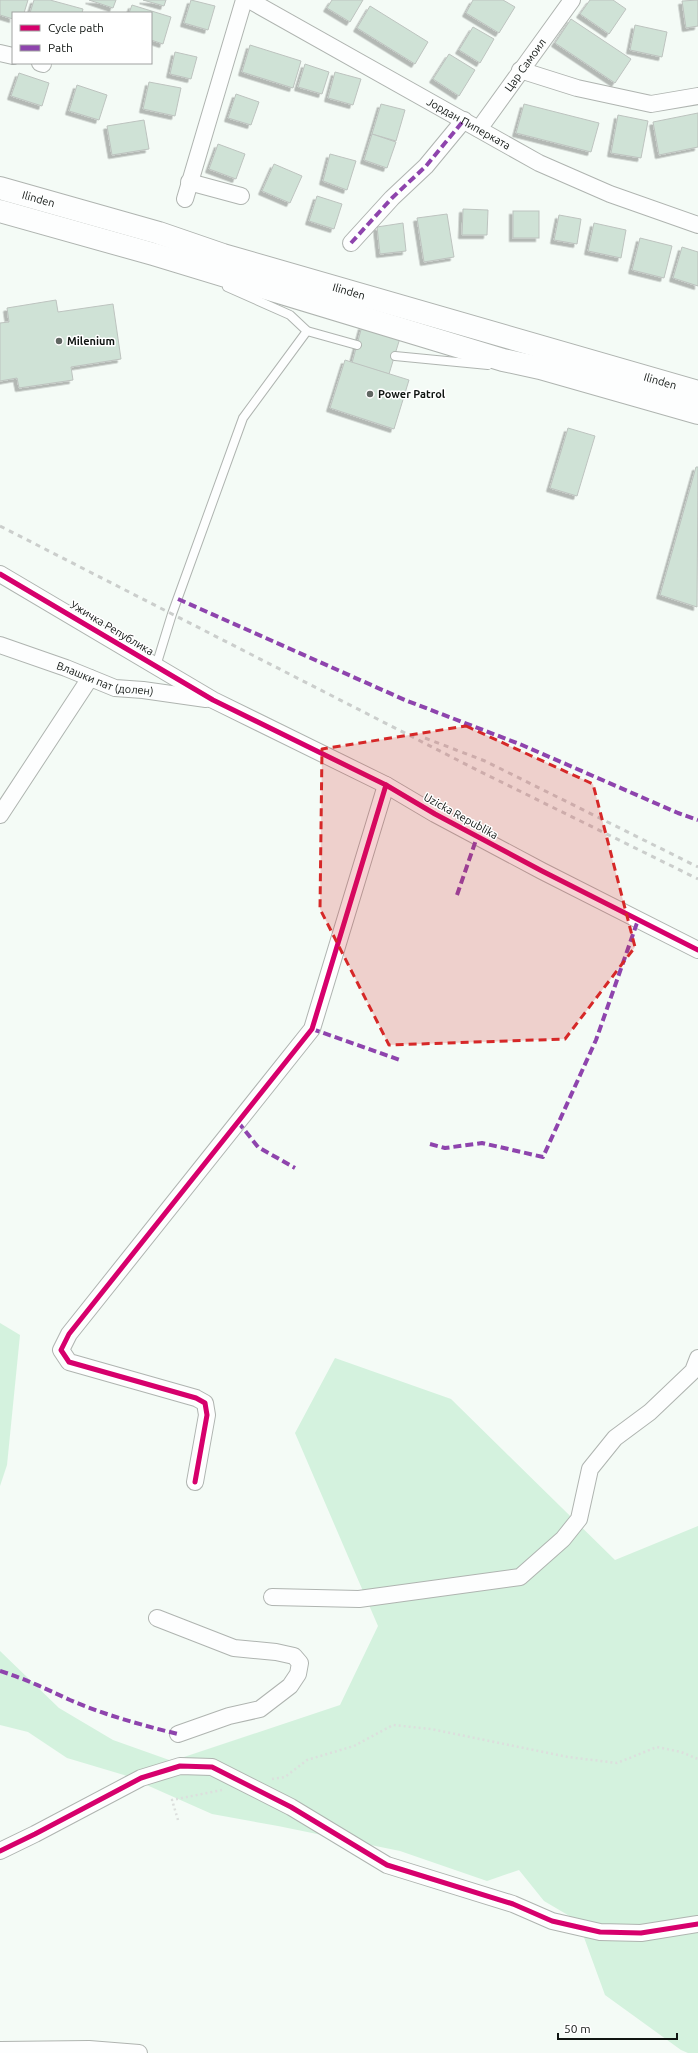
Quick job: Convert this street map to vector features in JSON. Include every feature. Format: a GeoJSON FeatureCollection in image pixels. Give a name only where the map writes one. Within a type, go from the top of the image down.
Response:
{"type":"FeatureCollection","features":[{"type":"Feature","properties":{"kind":"main road","name":"Ilinden"},"geometry":{"type":"LineString","coordinates":[[0,188],[159,233],[223,255],[698,392]]}},
{"type":"Feature","properties":{"kind":"main road","name":"Ilinden"},"geometry":{"type":"LineString","coordinates":[[0,211],[153,254],[503,360],[540,368],[698,413]]}},
{"type":"Feature","properties":{"kind":"street"},"geometry":{"type":"LineString","coordinates":[[185,199],[244,0]]}},
{"type":"Feature","properties":{"kind":"street","name":"Јордан Пиперката"},"geometry":{"type":"LineString","coordinates":[[249,0],[539,163],[610,194],[698,225]]}},
{"type":"Feature","properties":{"kind":"street","name":"Цар Самоил"},"geometry":{"type":"LineString","coordinates":[[479,129],[520,70],[572,0]]}},
{"type":"Feature","properties":{"kind":"street"},"geometry":{"type":"LineString","coordinates":[[0,53],[12,56]]}},
{"type":"Feature","properties":{"kind":"street"},"geometry":{"type":"LineString","coordinates":[[520,70],[577,88],[650,104],[698,96]]}},
{"type":"Feature","properties":{"kind":"street"},"geometry":{"type":"LineString","coordinates":[[351,243],[392,198],[426,166],[464,120]]}},
{"type":"Feature","properties":{"kind":"street"},"geometry":{"type":"LineString","coordinates":[[189,182],[241,196]]}},
{"type":"Feature","properties":{"kind":"street","name":"Ужичка Република"},"geometry":{"type":"LineString","coordinates":[[0,574],[213,700]]}},
{"type":"Feature","properties":{"kind":"street","name":"Влашки пат (долен)"},"geometry":{"type":"LineString","coordinates":[[0,645],[115,688],[143,690],[213,700]]}},
{"type":"Feature","properties":{"kind":"street"},"geometry":{"type":"LineString","coordinates":[[0,815],[90,678]]}},
{"type":"Feature","properties":{"kind":"street","name":"Uzicka Republika"},"geometry":{"type":"LineString","coordinates":[[213,700],[386,785],[435,814],[542,871],[698,950]]}},
{"type":"Feature","properties":{"kind":"street"},"geometry":{"type":"LineString","coordinates":[[195,1482],[207,1415],[206,1403],[196,1398],[69,1362],[61,1350],[69,1334],[312,1029],[386,785]]}},
{"type":"Feature","properties":{"kind":"street"},"geometry":{"type":"LineString","coordinates":[[272,1598],[359,1599],[520,1577],[563,1539],[579,1519],[590,1469],[615,1438],[650,1412],[693,1371],[698,1358]]}},
{"type":"Feature","properties":{"kind":"street"},"geometry":{"type":"LineString","coordinates":[[158,1618],[234,1648],[276,1652],[294,1656],[300,1663],[298,1674],[290,1686],[260,1709],[229,1716],[178,1734]]}},
{"type":"Feature","properties":{"kind":"street"},"geometry":{"type":"LineString","coordinates":[[0,1851],[142,1778],[180,1766],[212,1767],[291,1808],[387,1866],[513,1904],[552,1921],[600,1932],[641,1934],[698,1924]]}},
{"type":"Feature","properties":{"kind":"street"},"geometry":{"type":"LineString","coordinates":[[0,2050],[89,2049],[140,2053]]}},
{"type":"Feature","properties":{"kind":"lane"},"geometry":{"type":"LineString","coordinates":[[153,254],[290,315],[307,331],[357,345]]}},
{"type":"Feature","properties":{"kind":"lane"},"geometry":{"type":"LineString","coordinates":[[156,666],[172,614],[243,418],[307,331]]}},
{"type":"Feature","properties":{"kind":"lane"},"geometry":{"type":"LineString","coordinates":[[395,356],[540,368]]}},
{"type":"Feature","properties":{"kind":"path"},"geometry":{"type":"LineString","coordinates":[[271,1780],[285,1777],[307,1760],[354,1746],[393,1726],[431,1729],[568,1757],[617,1763],[657,1747],[681,1752],[698,1759]]}},
{"type":"Feature","properties":{"kind":"path"},"geometry":{"type":"LineString","coordinates":[[178,1820],[172,1800],[228,1788]]}},
{"type":"Feature","properties":{"kind":"highlighted area"},"geometry":{"type":"Polygon","coordinates":[[[466,726],[593,784],[635,947],[565,1039],[389,1045],[320,909],[322,749],[466,726]]]}},
{"type":"Feature","properties":{"kind":"green space"},"geometry":{"type":"Polygon","coordinates":[[[0,1323],[20,1335],[7,1465],[0,1486],[0,1323]]]}},
{"type":"Feature","properties":{"kind":"green space"},"geometry":{"type":"Polygon","coordinates":[[[335,1358],[451,1399],[615,1560],[698,1526],[698,2053],[688,2053],[681,2050],[605,1995],[578,1921],[544,1901],[519,1870],[487,1881],[400,1851],[212,1814],[124,1775],[67,1758],[28,1732],[0,1725],[0,1651],[59,1708],[113,1740],[172,1761],[340,1705],[378,1626],[295,1433],[335,1358]]]}},
{"type":"Feature","properties":{"kind":"building"},"geometry":{"type":"Polygon","coordinates":[[[0,0],[28,0],[24,12],[12,12],[12,19],[0,15],[0,0]]]}},
{"type":"Feature","properties":{"kind":"building"},"geometry":{"type":"Polygon","coordinates":[[[34,0],[50,0],[83,9],[82,12],[30,12],[34,0]]]}},
{"type":"Feature","properties":{"kind":"building"},"geometry":{"type":"Polygon","coordinates":[[[89,0],[116,0],[113,8],[89,0]]]}},
{"type":"Feature","properties":{"kind":"building"},"geometry":{"type":"Polygon","coordinates":[[[143,0],[166,0],[164,6],[143,0]]]}},
{"type":"Feature","properties":{"kind":"building"},"geometry":{"type":"Polygon","coordinates":[[[191,0],[215,6],[208,30],[184,23],[191,0]]]}},
{"type":"Feature","properties":{"kind":"building"},"geometry":{"type":"Polygon","coordinates":[[[332,0],[363,0],[350,22],[327,8],[332,0]]]}},
{"type":"Feature","properties":{"kind":"building"},"geometry":{"type":"Polygon","coordinates":[[[473,0],[503,0],[515,7],[499,33],[466,13],[473,0]]]}},
{"type":"Feature","properties":{"kind":"building"},"geometry":{"type":"Polygon","coordinates":[[[590,0],[613,0],[626,9],[609,34],[580,14],[590,0]]]}},
{"type":"Feature","properties":{"kind":"building"},"geometry":{"type":"Polygon","coordinates":[[[698,0],[698,26],[686,28],[682,1],[698,0]]]}},
{"type":"Feature","properties":{"kind":"building"},"geometry":{"type":"Polygon","coordinates":[[[132,5],[171,17],[163,44],[152,40],[152,12],[129,12],[132,5]]]}},
{"type":"Feature","properties":{"kind":"building"},"geometry":{"type":"Polygon","coordinates":[[[370,6],[428,42],[415,64],[357,28],[370,6]]]}},
{"type":"Feature","properties":{"kind":"building"},"geometry":{"type":"Polygon","coordinates":[[[571,19],[631,59],[615,83],[555,43],[571,19]]]}},
{"type":"Feature","properties":{"kind":"building"},"geometry":{"type":"Polygon","coordinates":[[[635,25],[667,32],[662,57],[630,50],[635,25]]]}},
{"type":"Feature","properties":{"kind":"building"},"geometry":{"type":"Polygon","coordinates":[[[473,27],[494,39],[480,63],[459,50],[473,27]]]}},
{"type":"Feature","properties":{"kind":"building"},"geometry":{"type":"Polygon","coordinates":[[[250,45],[301,61],[293,88],[242,72],[250,45]]]}},
{"type":"Feature","properties":{"kind":"building"},"geometry":{"type":"Polygon","coordinates":[[[175,52],[197,57],[191,79],[170,74],[175,52]]]}},
{"type":"Feature","properties":{"kind":"building"},"geometry":{"type":"Polygon","coordinates":[[[449,54],[475,70],[459,96],[433,79],[449,54]]]}},
{"type":"Feature","properties":{"kind":"building"},"geometry":{"type":"Polygon","coordinates":[[[305,64],[329,72],[322,94],[298,87],[305,64]]]}},
{"type":"Feature","properties":{"kind":"building"},"geometry":{"type":"Polygon","coordinates":[[[335,72],[361,79],[353,105],[328,98],[335,72]]]}},
{"type":"Feature","properties":{"kind":"building"},"geometry":{"type":"Polygon","coordinates":[[[19,73],[49,83],[42,106],[11,96],[19,73]]]}},
{"type":"Feature","properties":{"kind":"building"},"geometry":{"type":"Polygon","coordinates":[[[149,82],[181,88],[175,116],[143,109],[149,82]]]}},
{"type":"Feature","properties":{"kind":"building"},"geometry":{"type":"Polygon","coordinates":[[[77,85],[107,95],[99,120],[69,111],[77,85]]]}},
{"type":"Feature","properties":{"kind":"building"},"geometry":{"type":"Polygon","coordinates":[[[236,94],[259,102],[251,125],[228,118],[236,94]]]}},
{"type":"Feature","properties":{"kind":"building"},"geometry":{"type":"Polygon","coordinates":[[[381,104],[405,110],[396,141],[372,134],[381,104]]]}},
{"type":"Feature","properties":{"kind":"building"},"geometry":{"type":"Polygon","coordinates":[[[524,104],[599,123],[591,152],[516,133],[524,104]]]}},
{"type":"Feature","properties":{"kind":"building"},"geometry":{"type":"Polygon","coordinates":[[[698,113],[698,147],[659,155],[653,122],[698,113]]]}},
{"type":"Feature","properties":{"kind":"building"},"geometry":{"type":"Polygon","coordinates":[[[618,115],[648,121],[641,158],[611,153],[618,115]]]}},
{"type":"Feature","properties":{"kind":"building"},"geometry":{"type":"Polygon","coordinates":[[[144,120],[149,149],[112,155],[107,126],[144,120]]]}},
{"type":"Feature","properties":{"kind":"building"},"geometry":{"type":"Polygon","coordinates":[[[372,134],[396,142],[387,168],[364,160],[372,134]]]}},
{"type":"Feature","properties":{"kind":"building"},"geometry":{"type":"Polygon","coordinates":[[[218,144],[245,154],[236,179],[209,169],[218,144]]]}},
{"type":"Feature","properties":{"kind":"building"},"geometry":{"type":"Polygon","coordinates":[[[330,154],[356,161],[347,190],[323,181],[330,154]]]}},
{"type":"Feature","properties":{"kind":"building"},"geometry":{"type":"Polygon","coordinates":[[[274,164],[302,176],[290,203],[262,191],[274,164]]]}},
{"type":"Feature","properties":{"kind":"building"},"geometry":{"type":"Polygon","coordinates":[[[317,196],[342,204],[334,229],[309,221],[317,196]]]}},
{"type":"Feature","properties":{"kind":"building"},"geometry":{"type":"Polygon","coordinates":[[[463,209],[488,210],[487,235],[462,235],[463,209]]]}},
{"type":"Feature","properties":{"kind":"building"},"geometry":{"type":"Polygon","coordinates":[[[513,211],[539,211],[539,238],[513,238],[513,211]]]}},
{"type":"Feature","properties":{"kind":"building"},"geometry":{"type":"Polygon","coordinates":[[[447,214],[454,257],[424,262],[417,218],[447,214]]]}},
{"type":"Feature","properties":{"kind":"building"},"geometry":{"type":"Polygon","coordinates":[[[559,215],[581,219],[577,244],[554,240],[559,215]]]}},
{"type":"Feature","properties":{"kind":"building"},"geometry":{"type":"Polygon","coordinates":[[[403,223],[406,251],[380,254],[377,227],[403,223]]]}},
{"type":"Feature","properties":{"kind":"building"},"geometry":{"type":"Polygon","coordinates":[[[594,223],[626,230],[621,258],[588,251],[594,223]]]}},
{"type":"Feature","properties":{"kind":"building"},"geometry":{"type":"Polygon","coordinates":[[[640,238],[672,246],[664,278],[632,270],[640,238]]]}},
{"type":"Feature","properties":{"kind":"building"},"geometry":{"type":"Polygon","coordinates":[[[682,247],[698,252],[698,286],[673,278],[682,247]]]}},
{"type":"Feature","properties":{"kind":"building","name":"Milenium"},"geometry":{"type":"Polygon","coordinates":[[[56,300],[58,312],[113,304],[121,359],[71,367],[73,380],[19,388],[17,378],[0,381],[0,323],[9,322],[7,308],[56,300]]]}},
{"type":"Feature","properties":{"kind":"building"},"geometry":{"type":"Polygon","coordinates":[[[362,326],[400,338],[389,374],[352,363],[362,326]]]}},
{"type":"Feature","properties":{"kind":"building","name":"Power Patrol"},"geometry":{"type":"Polygon","coordinates":[[[345,360],[409,380],[394,429],[330,408],[345,360]]]}},
{"type":"Feature","properties":{"kind":"building"},"geometry":{"type":"Polygon","coordinates":[[[568,428],[595,436],[577,496],[550,488],[568,428]]]}},
{"type":"Feature","properties":{"kind":"building"},"geometry":{"type":"Polygon","coordinates":[[[696,467],[698,467],[697,607],[660,595],[696,467]]]}},
{"type":"Feature","properties":{"kind":"railway"},"geometry":{"type":"LineString","coordinates":[[0,526],[479,771],[698,879]]}},
{"type":"Feature","properties":{"kind":"railway"},"geometry":{"type":"LineString","coordinates":[[425,738],[485,761],[698,867]]}},
{"type":"Feature","properties":{"kind":"marked path"},"geometry":{"type":"LineString","coordinates":[[351,243],[392,198],[426,166],[464,120]]}},
{"type":"Feature","properties":{"kind":"marked path"},"geometry":{"type":"LineString","coordinates":[[178,599],[405,700],[522,745],[678,813],[698,820]]}},
{"type":"Feature","properties":{"kind":"marked path"},"geometry":{"type":"LineString","coordinates":[[457,895],[477,837]]}},
{"type":"Feature","properties":{"kind":"marked path"},"geometry":{"type":"LineString","coordinates":[[430,1144],[445,1148],[482,1143],[543,1157],[596,1040],[638,920]]}},
{"type":"Feature","properties":{"kind":"marked path"},"geometry":{"type":"LineString","coordinates":[[312,1029],[400,1060]]}},
{"type":"Feature","properties":{"kind":"marked path"},"geometry":{"type":"LineString","coordinates":[[238,1122],[258,1147],[295,1168]]}},
{"type":"Feature","properties":{"kind":"marked path"},"geometry":{"type":"LineString","coordinates":[[0,1671],[110,1715],[178,1734]]}},
{"type":"Feature","properties":{"kind":"cycle path"},"geometry":{"type":"LineString","coordinates":[[0,574],[213,700],[386,785],[435,814],[542,871],[698,950]]}},
{"type":"Feature","properties":{"kind":"cycle path"},"geometry":{"type":"LineString","coordinates":[[195,1482],[207,1415],[205,1403],[196,1398],[69,1362],[61,1350],[69,1334],[312,1029],[386,785]]}},
{"type":"Feature","properties":{"kind":"cycle path"},"geometry":{"type":"LineString","coordinates":[[0,1851],[141,1778],[180,1766],[212,1767],[291,1807],[387,1865],[513,1904],[552,1921],[600,1932],[641,1933],[698,1924]]}},
{"type":"Feature","properties":{"kind":"place","name":"Milenium"},"geometry":{"type":"Point","coordinates":[59,341]}},
{"type":"Feature","properties":{"kind":"place","name":"Power Patrol"},"geometry":{"type":"Point","coordinates":[370,394]}}]}
